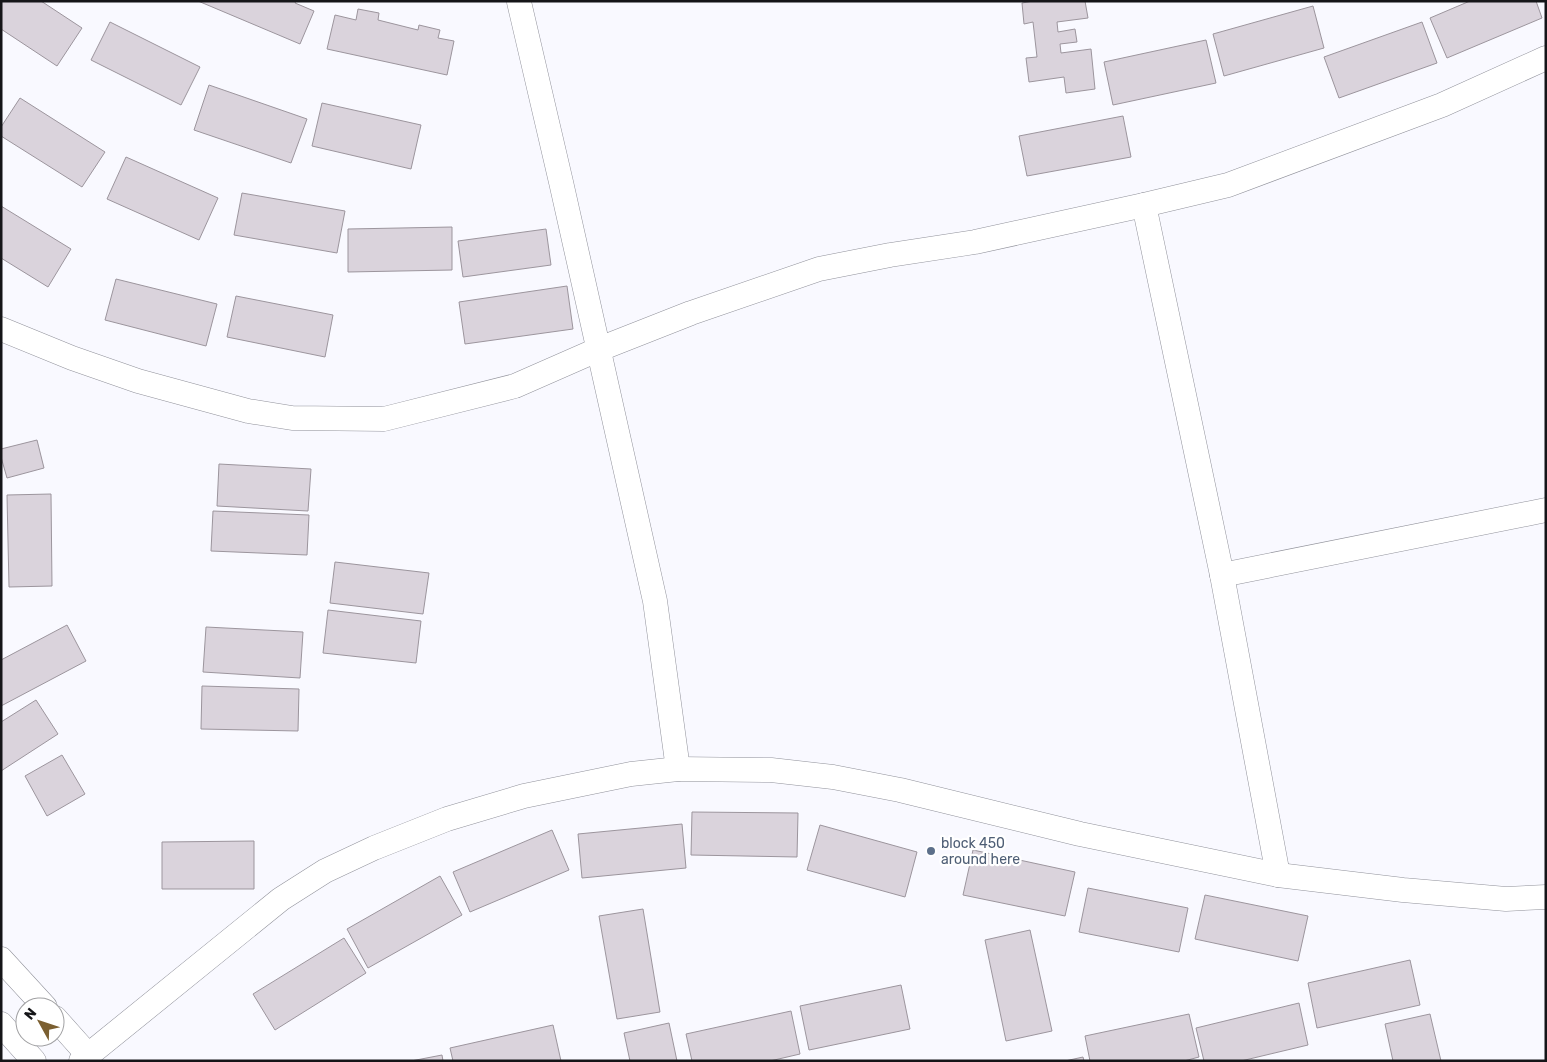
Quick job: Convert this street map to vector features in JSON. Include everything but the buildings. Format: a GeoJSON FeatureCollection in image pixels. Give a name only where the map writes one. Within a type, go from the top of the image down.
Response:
{"type":"FeatureCollection","features":[{"type":"Feature","properties":{"kind":"street"},"geometry":{"type":"LineString","coordinates":[[518,2],[561,182],[597,350],[655,601],[678,769]]}},
{"type":"Feature","properties":{"kind":"street"},"geometry":{"type":"LineString","coordinates":[[1,329],[72,358],[138,381],[248,411],[292,418],[384,419],[515,386],[597,350],[691,313],[819,269],[890,255],[975,242],[1144,206],[1237,182],[1442,105],[1546,58]]}},
{"type":"Feature","properties":{"kind":"street"},"geometry":{"type":"LineString","coordinates":[[1144,206],[1222,575],[1278,875]]}},
{"type":"Feature","properties":{"kind":"street"},"geometry":{"type":"LineString","coordinates":[[1222,575],[1546,510]]}},
{"type":"Feature","properties":{"kind":"street"},"geometry":{"type":"LineString","coordinates":[[65,1031],[85,1058],[281,899],[333,868],[374,848],[447,819],[524,796],[631,774],[678,769],[771,770],[833,777],[900,790],[1080,834],[1278,875],[1403,890],[1506,899],[1546,897]]}},
{"type":"Feature","properties":{"kind":"street"},"geometry":{"type":"LineString","coordinates":[[1,959],[36,997]]}},
{"type":"Feature","properties":{"kind":"street"},"geometry":{"type":"LineString","coordinates":[[1,1024],[34,1061]]}},
{"type":"Feature","properties":{"kind":"place","name":"block 450 around here"},"geometry":{"type":"Point","coordinates":[931,851]}}]}
